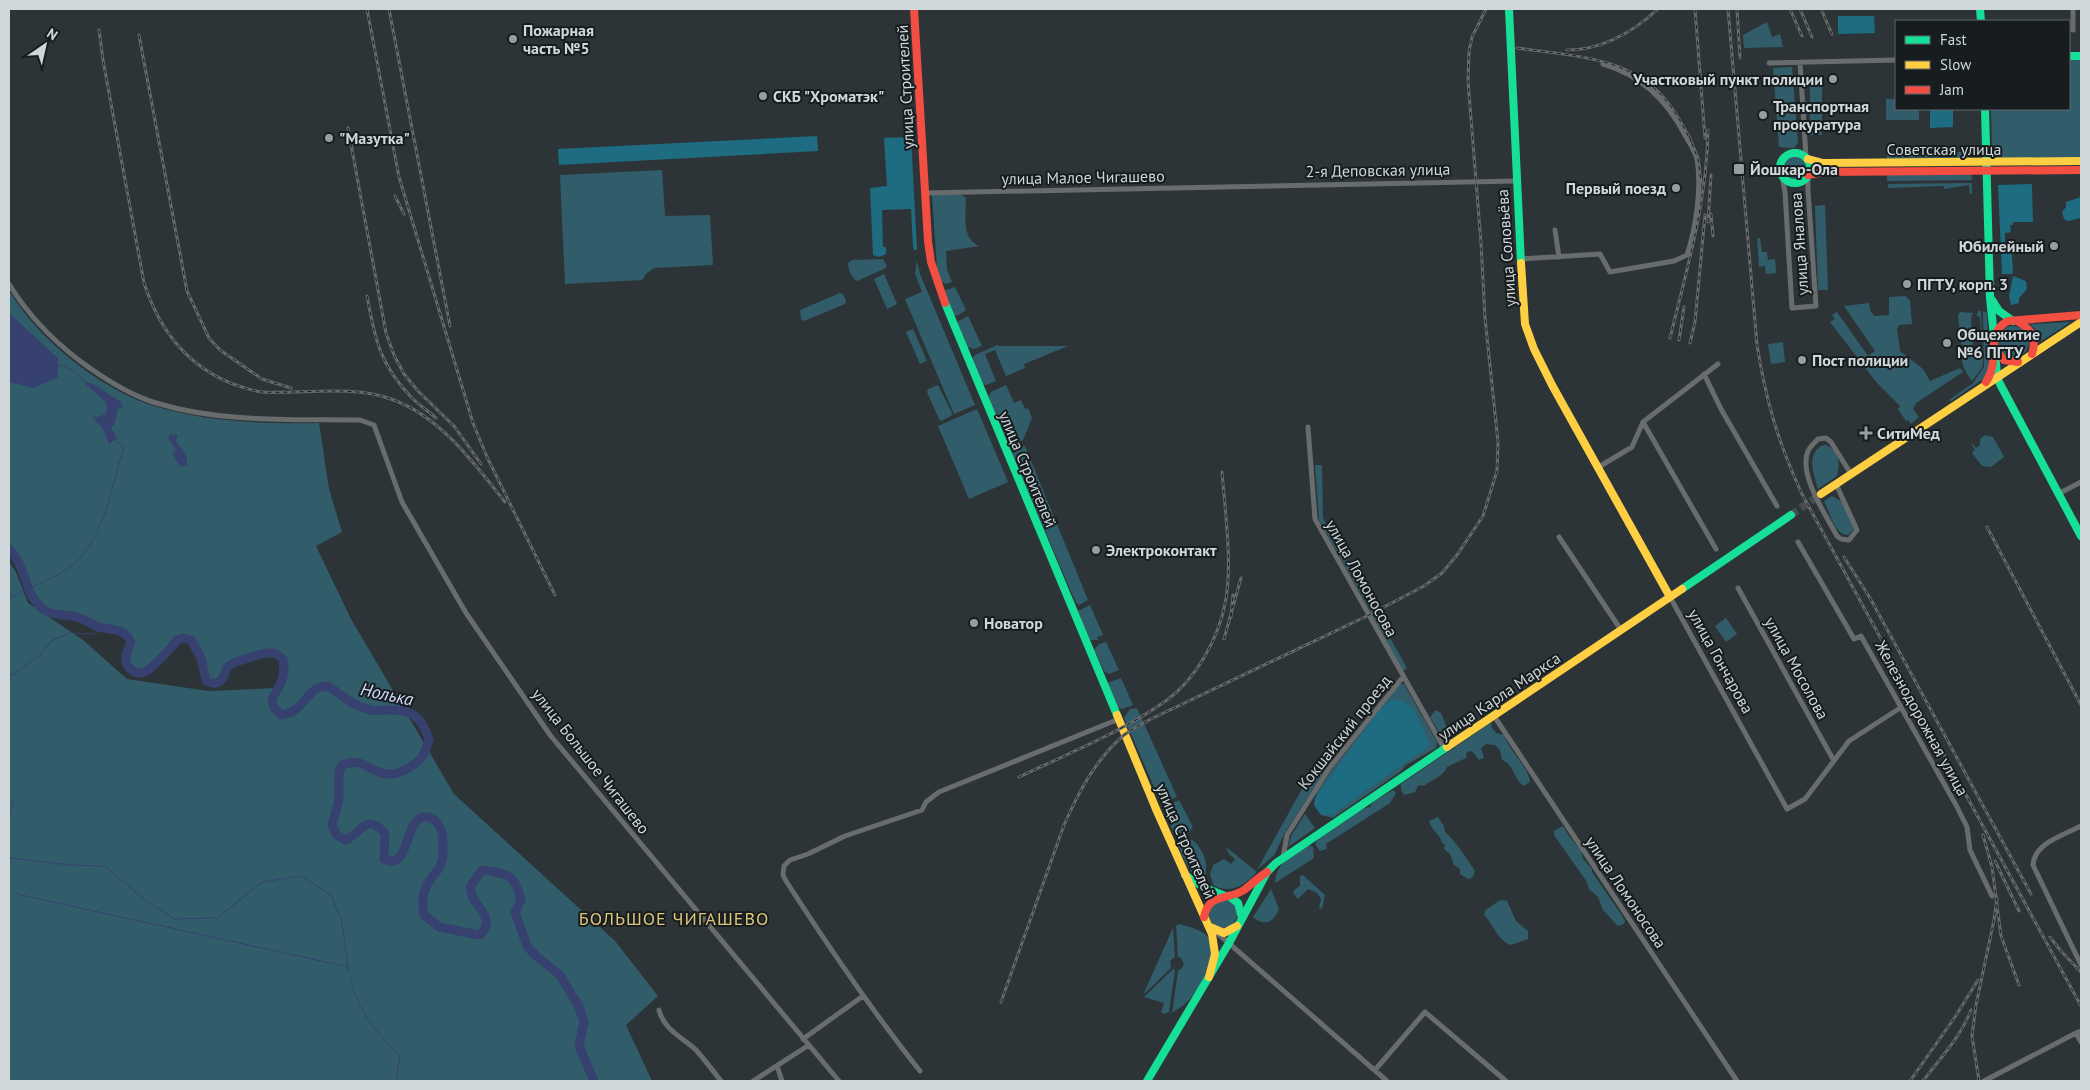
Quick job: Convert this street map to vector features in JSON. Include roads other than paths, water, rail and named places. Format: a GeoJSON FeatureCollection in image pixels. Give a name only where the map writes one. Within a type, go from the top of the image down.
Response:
{"type":"FeatureCollection","features":[{"type":"Feature","properties":{"kind":"main road","name":"улица Строителей"},"geometry":{"type":"LineString","coordinates":[[914,9],[931,262],[940,292],[1204,917]]}},
{"type":"Feature","properties":{"kind":"main road","name":"улица Соловьёва"},"geometry":{"type":"LineString","coordinates":[[1509,9],[1516,181],[1525,324],[1529,337],[1552,385],[1597,468]]}},
{"type":"Feature","properties":{"kind":"main road"},"geometry":{"type":"LineString","coordinates":[[1985,110],[1990,298],[1997,376],[2081,536]]}},
{"type":"Feature","properties":{"kind":"main road"},"geometry":{"type":"LineString","coordinates":[[1795,153],[1807,158],[1810,169],[1808,175],[1802,181],[1795,183],[1787,181],[1782,176],[1780,166],[1784,157],[1795,153]]}},
{"type":"Feature","properties":{"kind":"main road","name":"Советская улица"},"geometry":{"type":"LineString","coordinates":[[1807,158],[1823,164],[1987,166],[2081,170]]}},
{"type":"Feature","properties":{"kind":"main road","name":"Советская улица"},"geometry":{"type":"LineString","coordinates":[[1808,175],[1824,172],[2081,161]]}},
{"type":"Feature","properties":{"kind":"main road"},"geometry":{"type":"LineString","coordinates":[[1990,298],[1999,311],[2024,324],[2032,333],[2034,345],[2032,354]]}},
{"type":"Feature","properties":{"kind":"main road"},"geometry":{"type":"LineString","coordinates":[[1994,336],[2000,325],[2015,321],[2081,315]]}},
{"type":"Feature","properties":{"kind":"main road"},"geometry":{"type":"LineString","coordinates":[[1821,494],[2081,322]]}},
{"type":"Feature","properties":{"kind":"main road"},"geometry":{"type":"LineString","coordinates":[[1994,347],[2004,360],[2021,361]]}},
{"type":"Feature","properties":{"kind":"main road"},"geometry":{"type":"LineString","coordinates":[[1982,387],[1990,378],[1996,361]]}},
{"type":"Feature","properties":{"kind":"main road","name":"улица Гончарова"},"geometry":{"type":"LineString","coordinates":[[1597,468],[1670,597]]}},
{"type":"Feature","properties":{"kind":"main road","name":"улица Карла Маркса"},"geometry":{"type":"LineString","coordinates":[[1209,977],[1267,872],[1283,858],[1791,515]]}},
{"type":"Feature","properties":{"kind":"main road"},"geometry":{"type":"LineString","coordinates":[[1146,1081],[1209,977],[1215,948],[1211,928],[1204,917],[1209,903],[1219,897],[1241,892],[1267,872]]}},
{"type":"Feature","properties":{"kind":"main road"},"geometry":{"type":"LineString","coordinates":[[1185,875],[1203,887],[1227,896],[1238,903],[1240,922],[1234,930],[1224,933],[1211,928]]}},
{"type":"Feature","properties":{"kind":"street"},"geometry":{"type":"LineString","coordinates":[[2073,9],[2073,30]]}},
{"type":"Feature","properties":{"kind":"street"},"geometry":{"type":"LineString","coordinates":[[1768,63],[1895,60]]}},
{"type":"Feature","properties":{"kind":"street"},"geometry":{"type":"LineString","coordinates":[[1800,62],[1807,158]]}},
{"type":"Feature","properties":{"kind":"street"},"geometry":{"type":"LineString","coordinates":[[1521,259],[1600,254],[1610,272],[1674,261],[1687,255],[1694,226],[1699,181],[1696,156],[1674,114],[1660,97],[1631,75],[1603,64]]}},
{"type":"Feature","properties":{"kind":"street","name":"улица Яналова"},"geometry":{"type":"LineString","coordinates":[[1782,176],[1785,192],[1792,308],[1816,306],[1808,175]]}},
{"type":"Feature","properties":{"kind":"street","name":"2-я Деповская улица"},"geometry":{"type":"LineString","coordinates":[[1241,185],[1516,181]]}},
{"type":"Feature","properties":{"kind":"street","name":"улица Малое Чигашево"},"geometry":{"type":"LineString","coordinates":[[925,193],[1241,185]]}},
{"type":"Feature","properties":{"kind":"street"},"geometry":{"type":"LineString","coordinates":[[1555,230],[1559,257]]}},
{"type":"Feature","properties":{"kind":"street","name":"улица Большое Чигашево"},"geometry":{"type":"LineString","coordinates":[[9,284],[37,324],[59,345],[113,383],[148,400],[219,415],[253,418],[360,420],[374,425],[402,502],[466,613],[550,736],[839,1081]]}},
{"type":"Feature","properties":{"kind":"street"},"geometry":{"type":"LineString","coordinates":[[1597,468],[1632,447],[1643,422],[1718,364]]}},
{"type":"Feature","properties":{"kind":"street"},"geometry":{"type":"LineString","coordinates":[[1704,374],[1721,409],[1777,506]]}},
{"type":"Feature","properties":{"kind":"street"},"geometry":{"type":"LineString","coordinates":[[1643,422],[1716,549]]}},
{"type":"Feature","properties":{"kind":"street","name":"улица Ломоносова"},"geometry":{"type":"LineString","coordinates":[[1308,427],[1315,519],[1445,750]]}},
{"type":"Feature","properties":{"kind":"street"},"geometry":{"type":"LineString","coordinates":[[1836,484],[1857,530],[1849,540],[1841,540],[1836,536],[1811,486],[1806,465],[1808,450],[1818,439],[1826,438],[1831,442],[1851,474]]}},
{"type":"Feature","properties":{"kind":"street"},"geometry":{"type":"LineString","coordinates":[[2058,494],[2081,482]]}},
{"type":"Feature","properties":{"kind":"street"},"geometry":{"type":"LineString","coordinates":[[1558,537],[1621,630]]}},
{"type":"Feature","properties":{"kind":"street","name":"Железнодорожная улица"},"geometry":{"type":"LineString","coordinates":[[1798,542],[1854,639],[1861,636],[1967,827],[1970,850],[1992,896]]}},
{"type":"Feature","properties":{"kind":"street","name":"улица Мосолова"},"geometry":{"type":"LineString","coordinates":[[1738,588],[1834,761]]}},
{"type":"Feature","properties":{"kind":"street","name":"улица Гончарова"},"geometry":{"type":"LineString","coordinates":[[1670,597],[1787,809],[1805,800],[1834,761]]}},
{"type":"Feature","properties":{"kind":"street","name":"Кокшайский проезд"},"geometry":{"type":"LineString","coordinates":[[1283,858],[1287,835],[1330,767],[1403,677]]}},
{"type":"Feature","properties":{"kind":"street"},"geometry":{"type":"LineString","coordinates":[[1834,761],[1849,741],[1900,708]]}},
{"type":"Feature","properties":{"kind":"street","name":"улица Ломоносова"},"geometry":{"type":"LineString","coordinates":[[1494,716],[1737,1081]]}},
{"type":"Feature","properties":{"kind":"street"},"geometry":{"type":"LineString","coordinates":[[920,1071],[863,996],[786,881],[783,870],[786,862],[856,831],[922,810],[926,802],[939,792],[1119,719]]}},
{"type":"Feature","properties":{"kind":"street"},"geometry":{"type":"LineString","coordinates":[[2081,826],[2042,847],[2035,855],[2033,865],[2081,965]]}},
{"type":"Feature","properties":{"kind":"street"},"geometry":{"type":"LineString","coordinates":[[1211,928],[1387,1081]]}},
{"type":"Feature","properties":{"kind":"street"},"geometry":{"type":"LineString","coordinates":[[803,1039],[863,996]]}},
{"type":"Feature","properties":{"kind":"street"},"geometry":{"type":"LineString","coordinates":[[659,1010],[661,1018],[674,1033],[695,1050],[721,1081]]}},
{"type":"Feature","properties":{"kind":"street"},"geometry":{"type":"LineString","coordinates":[[1375,1070],[1425,1012],[1506,1081]]}},
{"type":"Feature","properties":{"kind":"street"},"geometry":{"type":"LineString","coordinates":[[1984,1081],[2079,1032],[2081,1042]]}},
{"type":"Feature","properties":{"kind":"street"},"geometry":{"type":"LineString","coordinates":[[753,1081],[809,1045]]}},
{"type":"Feature","properties":{"kind":"street"},"geometry":{"type":"LineString","coordinates":[[777,1066],[782,1081]]}},
{"type":"Feature","properties":{"kind":"waterway"},"geometry":{"type":"LineString","coordinates":[[58,364],[72,370],[88,384]]}},
{"type":"Feature","properties":{"kind":"waterway"},"geometry":{"type":"LineString","coordinates":[[9,599],[66,570],[90,545],[104,514],[124,448],[114,438]]}},
{"type":"Feature","properties":{"kind":"waterway","name":"Нолька"},"geometry":{"type":"LineString","coordinates":[[9,549],[19,564],[33,598],[46,611],[77,617],[98,627],[117,630],[125,634],[131,642],[126,653],[126,661],[132,671],[139,673],[147,671],[177,640],[183,638],[191,640],[201,658],[206,681],[213,683],[220,682],[228,667],[241,660],[269,653],[275,653],[280,656],[283,659],[284,675],[272,702],[276,710],[282,715],[297,709],[314,690],[328,686],[353,703],[365,708],[395,710],[414,715],[422,724],[429,739],[421,758],[408,768],[392,774],[381,773],[356,762],[342,765],[339,772],[339,799],[332,826],[337,835],[345,840],[368,824],[378,827],[385,833],[384,859],[391,861],[401,855],[415,823],[422,817],[430,818],[437,822],[441,830],[443,854]]}},
{"type":"Feature","properties":{"kind":"waterway"},"geometry":{"type":"LineString","coordinates":[[9,675],[14,674],[40,655],[51,641],[69,633],[93,634],[103,628]]}},
{"type":"Feature","properties":{"kind":"waterway"},"geometry":{"type":"LineString","coordinates":[[9,816],[13,801]]}},
{"type":"Feature","properties":{"kind":"waterway","name":"Нолька"},"geometry":{"type":"LineString","coordinates":[[443,856],[441,865],[425,890],[423,901],[424,915],[439,927],[479,935],[484,930],[486,921],[485,916],[472,897],[470,887],[482,870],[509,876],[519,891],[521,900],[515,912],[527,946],[560,975],[579,1007],[584,1022],[579,1046],[594,1081]]}},
{"type":"Feature","properties":{"kind":"waterway"},"geometry":{"type":"LineString","coordinates":[[9,858],[70,865],[105,866],[146,901],[175,919],[217,918],[262,882],[301,876],[331,895],[342,922],[348,967]]}},
{"type":"Feature","properties":{"kind":"waterway"},"geometry":{"type":"LineString","coordinates":[[17,894],[348,967],[349,971]]}},
{"type":"Feature","properties":{"kind":"waterway"},"geometry":{"type":"LineString","coordinates":[[350,978],[363,1012],[400,1056],[395,1081]]}},
{"type":"Feature","properties":{"kind":"tunnel"},"geometry":{"type":"LineString","coordinates":[[1791,515],[1821,494]]}},
{"type":"Feature","properties":{"kind":"railway"},"geometry":{"type":"LineString","coordinates":[[367,9],[399,177],[473,423],[487,457],[555,595]]}},
{"type":"Feature","properties":{"kind":"railway"},"geometry":{"type":"LineString","coordinates":[[389,9],[450,326]]}},
{"type":"Feature","properties":{"kind":"railway"},"geometry":{"type":"LineString","coordinates":[[1001,1002],[1064,825],[1089,776],[1114,744],[1124,735],[1151,719],[1369,615],[1424,586],[1442,573],[1457,555],[1483,516],[1497,471],[1498,442],[1485,318],[1468,81],[1469,51],[1472,37],[1486,9]]}},
{"type":"Feature","properties":{"kind":"railway"},"geometry":{"type":"LineString","coordinates":[[1567,50],[1592,47],[1605,43],[1638,25],[1658,9]]}},
{"type":"Feature","properties":{"kind":"railway"},"geometry":{"type":"LineString","coordinates":[[1695,9],[1705,138]]}},
{"type":"Feature","properties":{"kind":"railway"},"geometry":{"type":"LineString","coordinates":[[1728,9],[1757,345],[1764,385],[1786,457],[1802,494],[2081,1006]]}},
{"type":"Feature","properties":{"kind":"railway"},"geometry":{"type":"LineString","coordinates":[[1737,9],[1740,58]]}},
{"type":"Feature","properties":{"kind":"railway"},"geometry":{"type":"LineString","coordinates":[[1790,9],[1802,36]]}},
{"type":"Feature","properties":{"kind":"railway"},"geometry":{"type":"LineString","coordinates":[[1800,9],[1812,37]]}},
{"type":"Feature","properties":{"kind":"railway"},"geometry":{"type":"LineString","coordinates":[[1821,9],[1832,34]]}},
{"type":"Feature","properties":{"kind":"railway"},"geometry":{"type":"LineString","coordinates":[[99,30],[144,283],[158,316],[177,344],[202,367],[233,384],[251,390],[262,392],[360,392],[391,399],[409,407],[425,417],[455,442],[505,502]]}},
{"type":"Feature","properties":{"kind":"railway"},"geometry":{"type":"LineString","coordinates":[[139,35],[187,291],[209,338],[220,350],[262,379],[291,388]]}},
{"type":"Feature","properties":{"kind":"railway"},"geometry":{"type":"LineString","coordinates":[[1517,48],[1595,60],[1614,65],[1631,73],[1648,83],[1668,102],[1692,143]]}},
{"type":"Feature","properties":{"kind":"railway"},"geometry":{"type":"LineString","coordinates":[[348,128],[386,333],[394,355],[404,374],[418,391],[454,426],[481,464]]}},
{"type":"Feature","properties":{"kind":"railway"},"geometry":{"type":"LineString","coordinates":[[1670,338],[1700,209],[1707,156],[1708,130]]}},
{"type":"Feature","properties":{"kind":"railway"},"geometry":{"type":"LineString","coordinates":[[1689,136],[1698,159],[1701,182]]}},
{"type":"Feature","properties":{"kind":"railway"},"geometry":{"type":"LineString","coordinates":[[1708,222],[1711,175]]}},
{"type":"Feature","properties":{"kind":"railway"},"geometry":{"type":"LineString","coordinates":[[395,196],[404,214]]}},
{"type":"Feature","properties":{"kind":"railway"},"geometry":{"type":"LineString","coordinates":[[1711,214],[1713,236]]}},
{"type":"Feature","properties":{"kind":"railway"},"geometry":{"type":"LineString","coordinates":[[1690,343],[1695,322],[1705,215]]}},
{"type":"Feature","properties":{"kind":"railway"},"geometry":{"type":"LineString","coordinates":[[367,296],[376,339],[386,363],[401,386],[436,418]]}},
{"type":"Feature","properties":{"kind":"railway"},"geometry":{"type":"LineString","coordinates":[[1679,340],[1684,307]]}},
{"type":"Feature","properties":{"kind":"railway"},"geometry":{"type":"LineString","coordinates":[[1019,777],[1095,742],[1132,722],[1167,700],[1178,691],[1196,670],[1217,631],[1222,617],[1227,589],[1228,538],[1222,472]]}},
{"type":"Feature","properties":{"kind":"railway"},"geometry":{"type":"LineString","coordinates":[[1987,527],[2081,705]]}},
{"type":"Feature","properties":{"kind":"railway"},"geometry":{"type":"LineString","coordinates":[[1844,557],[1870,598],[2031,894]]}},
{"type":"Feature","properties":{"kind":"railway"},"geometry":{"type":"LineString","coordinates":[[1224,639],[1241,578]]}},
{"type":"Feature","properties":{"kind":"railway"},"geometry":{"type":"LineString","coordinates":[[1231,617],[1233,595]]}},
{"type":"Feature","properties":{"kind":"railway"},"geometry":{"type":"LineString","coordinates":[[1983,835],[1992,867],[2001,936],[2019,985]]}},
{"type":"Feature","properties":{"kind":"railway"},"geometry":{"type":"LineString","coordinates":[[1995,861],[2019,911]]}},
{"type":"Feature","properties":{"kind":"railway"},"geometry":{"type":"LineString","coordinates":[[1979,1081],[1972,1036],[1976,1005],[1997,898]]}},
{"type":"Feature","properties":{"kind":"railway"},"geometry":{"type":"LineString","coordinates":[[2050,937],[2081,972]]}},
{"type":"Feature","properties":{"kind":"railway"},"geometry":{"type":"LineString","coordinates":[[1910,1081],[1955,1017],[1978,980]]}},
{"type":"Feature","properties":{"kind":"railway"},"geometry":{"type":"LineString","coordinates":[[1923,1081],[1956,1038],[1971,1010]]}},
{"type":"Feature","properties":{"kind":"place","name":"Пожарная часть №5"},"geometry":{"type":"Point","coordinates":[513,39]}},
{"type":"Feature","properties":{"kind":"place","name":"Участковый пункт полиции"},"geometry":{"type":"Point","coordinates":[1833,79]}},
{"type":"Feature","properties":{"kind":"place","name":"СКБ \"Хроматэк\""},"geometry":{"type":"Point","coordinates":[763,96]}},
{"type":"Feature","properties":{"kind":"place","name":"Транспортная прокуратура"},"geometry":{"type":"Point","coordinates":[1763,115]}},
{"type":"Feature","properties":{"kind":"place","name":"\"Мазутка\""},"geometry":{"type":"Point","coordinates":[329,138]}},
{"type":"Feature","properties":{"kind":"place","name":"Йошкар-Ола"},"geometry":{"type":"Point","coordinates":[1739,169]}},
{"type":"Feature","properties":{"kind":"place","name":"Первый поезд"},"geometry":{"type":"Point","coordinates":[1676,188]}},
{"type":"Feature","properties":{"kind":"place","name":"Юбилейный"},"geometry":{"type":"Point","coordinates":[2054,246]}},
{"type":"Feature","properties":{"kind":"place","name":"ПГТУ, корп. 3"},"geometry":{"type":"Point","coordinates":[1907,284]}},
{"type":"Feature","properties":{"kind":"place","name":"Общежитие №6 ПГТУ"},"geometry":{"type":"Point","coordinates":[1947,343]}},
{"type":"Feature","properties":{"kind":"place","name":"Пост полиции"},"geometry":{"type":"Point","coordinates":[1802,360]}},
{"type":"Feature","properties":{"kind":"place","name":"СитиМед"},"geometry":{"type":"Point","coordinates":[1866,433]}},
{"type":"Feature","properties":{"kind":"place","name":"Электроконтакт"},"geometry":{"type":"Point","coordinates":[1096,550]}},
{"type":"Feature","properties":{"kind":"place","name":"Новатор"},"geometry":{"type":"Point","coordinates":[974,623]}},
{"type":"Feature","properties":{"kind":"district","name":"БОЛЬШОЕ ЧИГАШЕВО"},"geometry":{"type":"Point","coordinates":[674,918]}}]}
